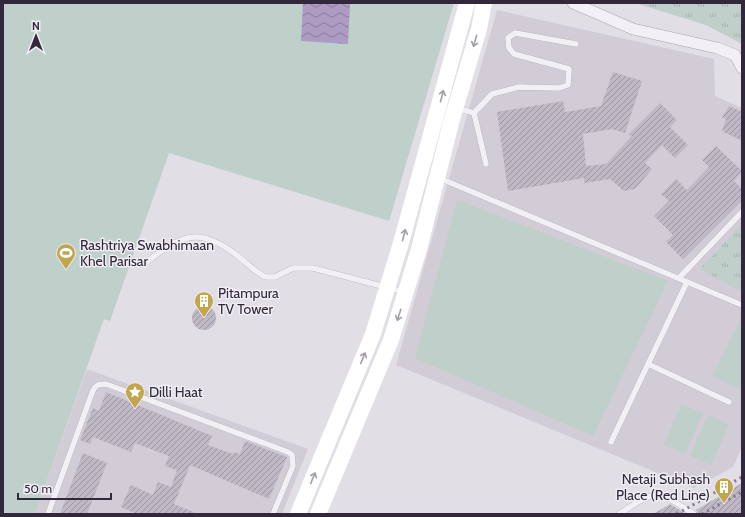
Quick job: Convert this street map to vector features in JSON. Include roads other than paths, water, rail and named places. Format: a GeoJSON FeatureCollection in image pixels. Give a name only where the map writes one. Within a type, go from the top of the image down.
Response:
{"type":"FeatureCollection","features":[{"type":"Feature","properties":{"kind":"street"},"geometry":{"type":"LineString","coordinates":[[298,514],[373,334],[388,286],[467,3]]}},
{"type":"Feature","properties":{"kind":"street"},"geometry":{"type":"LineString","coordinates":[[318,514],[392,340],[419,250],[454,113],[479,29],[484,3]]}},
{"type":"Feature","properties":{"kind":"street"},"geometry":{"type":"LineString","coordinates":[[573,3],[633,29],[717,48],[735,55],[742,68]]}},
{"type":"Feature","properties":{"kind":"street"},"geometry":{"type":"LineString","coordinates":[[436,115],[454,113]]}},
{"type":"Feature","properties":{"kind":"street"},"geometry":{"type":"LineString","coordinates":[[331,436],[348,443]]}},
{"type":"Feature","properties":{"kind":"lane"},"geometry":{"type":"LineString","coordinates":[[454,113],[474,113],[492,94],[519,87],[559,88],[568,85],[569,68],[514,54],[509,48],[508,38],[515,33],[576,44]]}},
{"type":"Feature","properties":{"kind":"lane"},"geometry":{"type":"LineString","coordinates":[[474,113],[486,164]]}},
{"type":"Feature","properties":{"kind":"lane"},"geometry":{"type":"LineString","coordinates":[[437,177],[742,305]]}},
{"type":"Feature","properties":{"kind":"lane"},"geometry":{"type":"LineString","coordinates":[[679,278],[742,212]]}},
{"type":"Feature","properties":{"kind":"lane"},"geometry":{"type":"LineString","coordinates":[[148,261],[169,244],[185,237],[201,237],[224,245],[266,277],[275,277],[293,268],[313,268],[388,286],[406,292]]}},
{"type":"Feature","properties":{"kind":"lane"},"geometry":{"type":"LineString","coordinates":[[611,442],[687,282]]}},
{"type":"Feature","properties":{"kind":"lane"},"geometry":{"type":"LineString","coordinates":[[648,364],[729,402]]}},
{"type":"Feature","properties":{"kind":"lane"},"geometry":{"type":"LineString","coordinates":[[48,514],[94,387],[99,384],[106,384],[288,452],[292,455],[293,466],[274,514]]}},
{"type":"Feature","properties":{"kind":"lane"},"geometry":{"type":"LineString","coordinates":[[619,514],[648,496],[657,494],[668,497],[694,514]]}},
{"type":"Feature","properties":{"kind":"water"},"geometry":{"type":"Polygon","coordinates":[[[303,3],[350,3],[348,44],[301,41],[303,3]]]}},
{"type":"Feature","properties":{"kind":"railway"},"geometry":{"type":"LineString","coordinates":[[677,514],[742,477]]}},
{"type":"Feature","properties":{"kind":"railway"},"geometry":{"type":"LineString","coordinates":[[702,514],[742,492]]}},
{"type":"Feature","properties":{"kind":"place","name":"Rashtriya Swabhimaan Khel Parisar"},"geometry":{"type":"Point","coordinates":[66,270]}},
{"type":"Feature","properties":{"kind":"place","name":"Pitampura TV Tower"},"geometry":{"type":"Point","coordinates":[204,318]}},
{"type":"Feature","properties":{"kind":"place","name":"Dilli Haat"},"geometry":{"type":"Point","coordinates":[135,409]}},
{"type":"Feature","properties":{"kind":"place","name":"Netaji Subhash Place (Red Line)"},"geometry":{"type":"Point","coordinates":[724,504]}}]}
